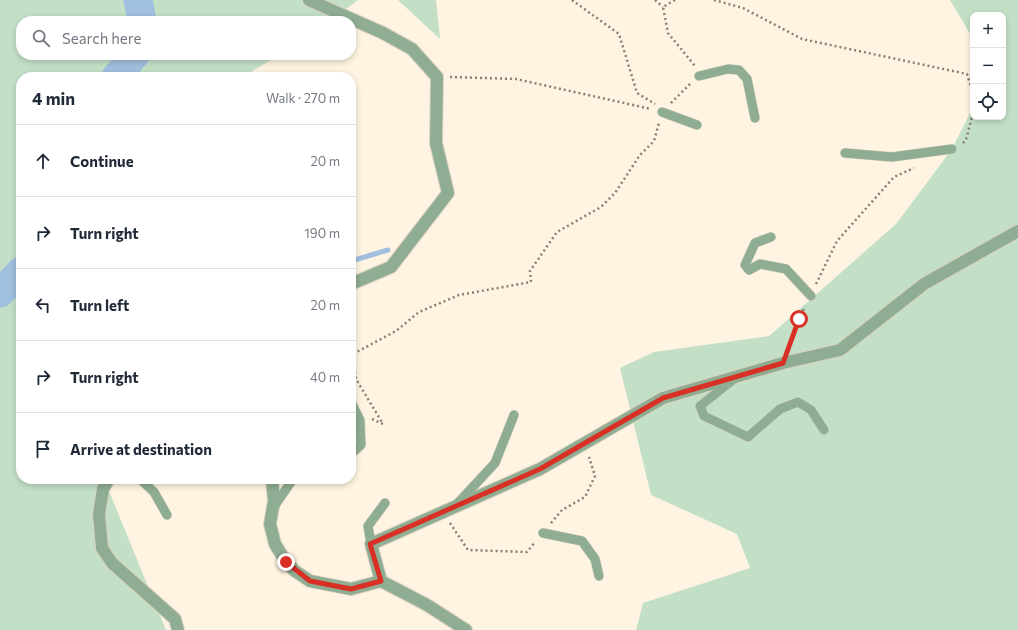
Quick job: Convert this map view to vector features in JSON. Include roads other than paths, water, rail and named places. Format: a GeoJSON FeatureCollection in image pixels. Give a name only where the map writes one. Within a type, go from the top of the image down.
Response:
{"type":"FeatureCollection","features":[{"type":"Feature","properties":{"kind":"street"},"geometry":{"type":"LineString","coordinates":[[309,0],[345,16]]}},
{"type":"Feature","properties":{"kind":"street"},"geometry":{"type":"LineString","coordinates":[[356,21],[383,33],[412,49],[437,77],[436,143],[448,193],[391,267],[356,282]]}},
{"type":"Feature","properties":{"kind":"street"},"geometry":{"type":"LineString","coordinates":[[381,581],[370,544],[540,469],[663,398],[783,363],[840,350],[924,284],[1018,231]]}},
{"type":"Feature","properties":{"kind":"street"},"geometry":{"type":"LineString","coordinates":[[106,484],[103,489],[99,514],[102,548],[112,563],[175,619],[178,630]]}},
{"type":"Feature","properties":{"kind":"street"},"geometry":{"type":"LineString","coordinates":[[272,484],[274,501],[270,524],[275,544],[286,562],[295,571],[310,581],[351,589],[381,581],[427,605],[466,630]]}},
{"type":"Feature","properties":{"kind":"lane"},"geometry":{"type":"LineString","coordinates":[[699,76],[728,69],[740,70],[747,79],[755,118]]}},
{"type":"Feature","properties":{"kind":"lane"},"geometry":{"type":"LineString","coordinates":[[662,112],[697,125]]}},
{"type":"Feature","properties":{"kind":"lane"},"geometry":{"type":"LineString","coordinates":[[845,153],[892,157],[952,149]]}},
{"type":"Feature","properties":{"kind":"lane"},"geometry":{"type":"LineString","coordinates":[[771,236],[755,243],[745,265],[749,270],[760,264],[786,269],[810,296]]}},
{"type":"Feature","properties":{"kind":"lane"},"geometry":{"type":"LineString","coordinates":[[738,376],[700,406],[704,416],[748,437],[780,409],[798,402],[811,410],[824,430]]}},
{"type":"Feature","properties":{"kind":"lane"},"geometry":{"type":"LineString","coordinates":[[356,412],[360,420],[361,437],[361,445],[356,450]]}},
{"type":"Feature","properties":{"kind":"lane"},"geometry":{"type":"LineString","coordinates":[[458,504],[495,464],[514,415]]}},
{"type":"Feature","properties":{"kind":"lane"},"geometry":{"type":"LineString","coordinates":[[145,484],[154,492],[167,515]]}},
{"type":"Feature","properties":{"kind":"lane"},"geometry":{"type":"LineString","coordinates":[[272,509],[290,484]]}},
{"type":"Feature","properties":{"kind":"lane"},"geometry":{"type":"LineString","coordinates":[[370,544],[368,526],[385,503]]}},
{"type":"Feature","properties":{"kind":"lane"},"geometry":{"type":"LineString","coordinates":[[542,533],[582,541],[595,559],[598,576]]}},
{"type":"Feature","properties":{"kind":"waterway"},"geometry":{"type":"LineString","coordinates":[[138,0],[141,16]]}},
{"type":"Feature","properties":{"kind":"waterway"},"geometry":{"type":"LineString","coordinates":[[120,72],[131,60]]}},
{"type":"Feature","properties":{"kind":"waterway"},"geometry":{"type":"LineString","coordinates":[[356,260],[388,250]]}},
{"type":"Feature","properties":{"kind":"waterway"},"geometry":{"type":"LineString","coordinates":[[0,293],[16,276]]}}]}
